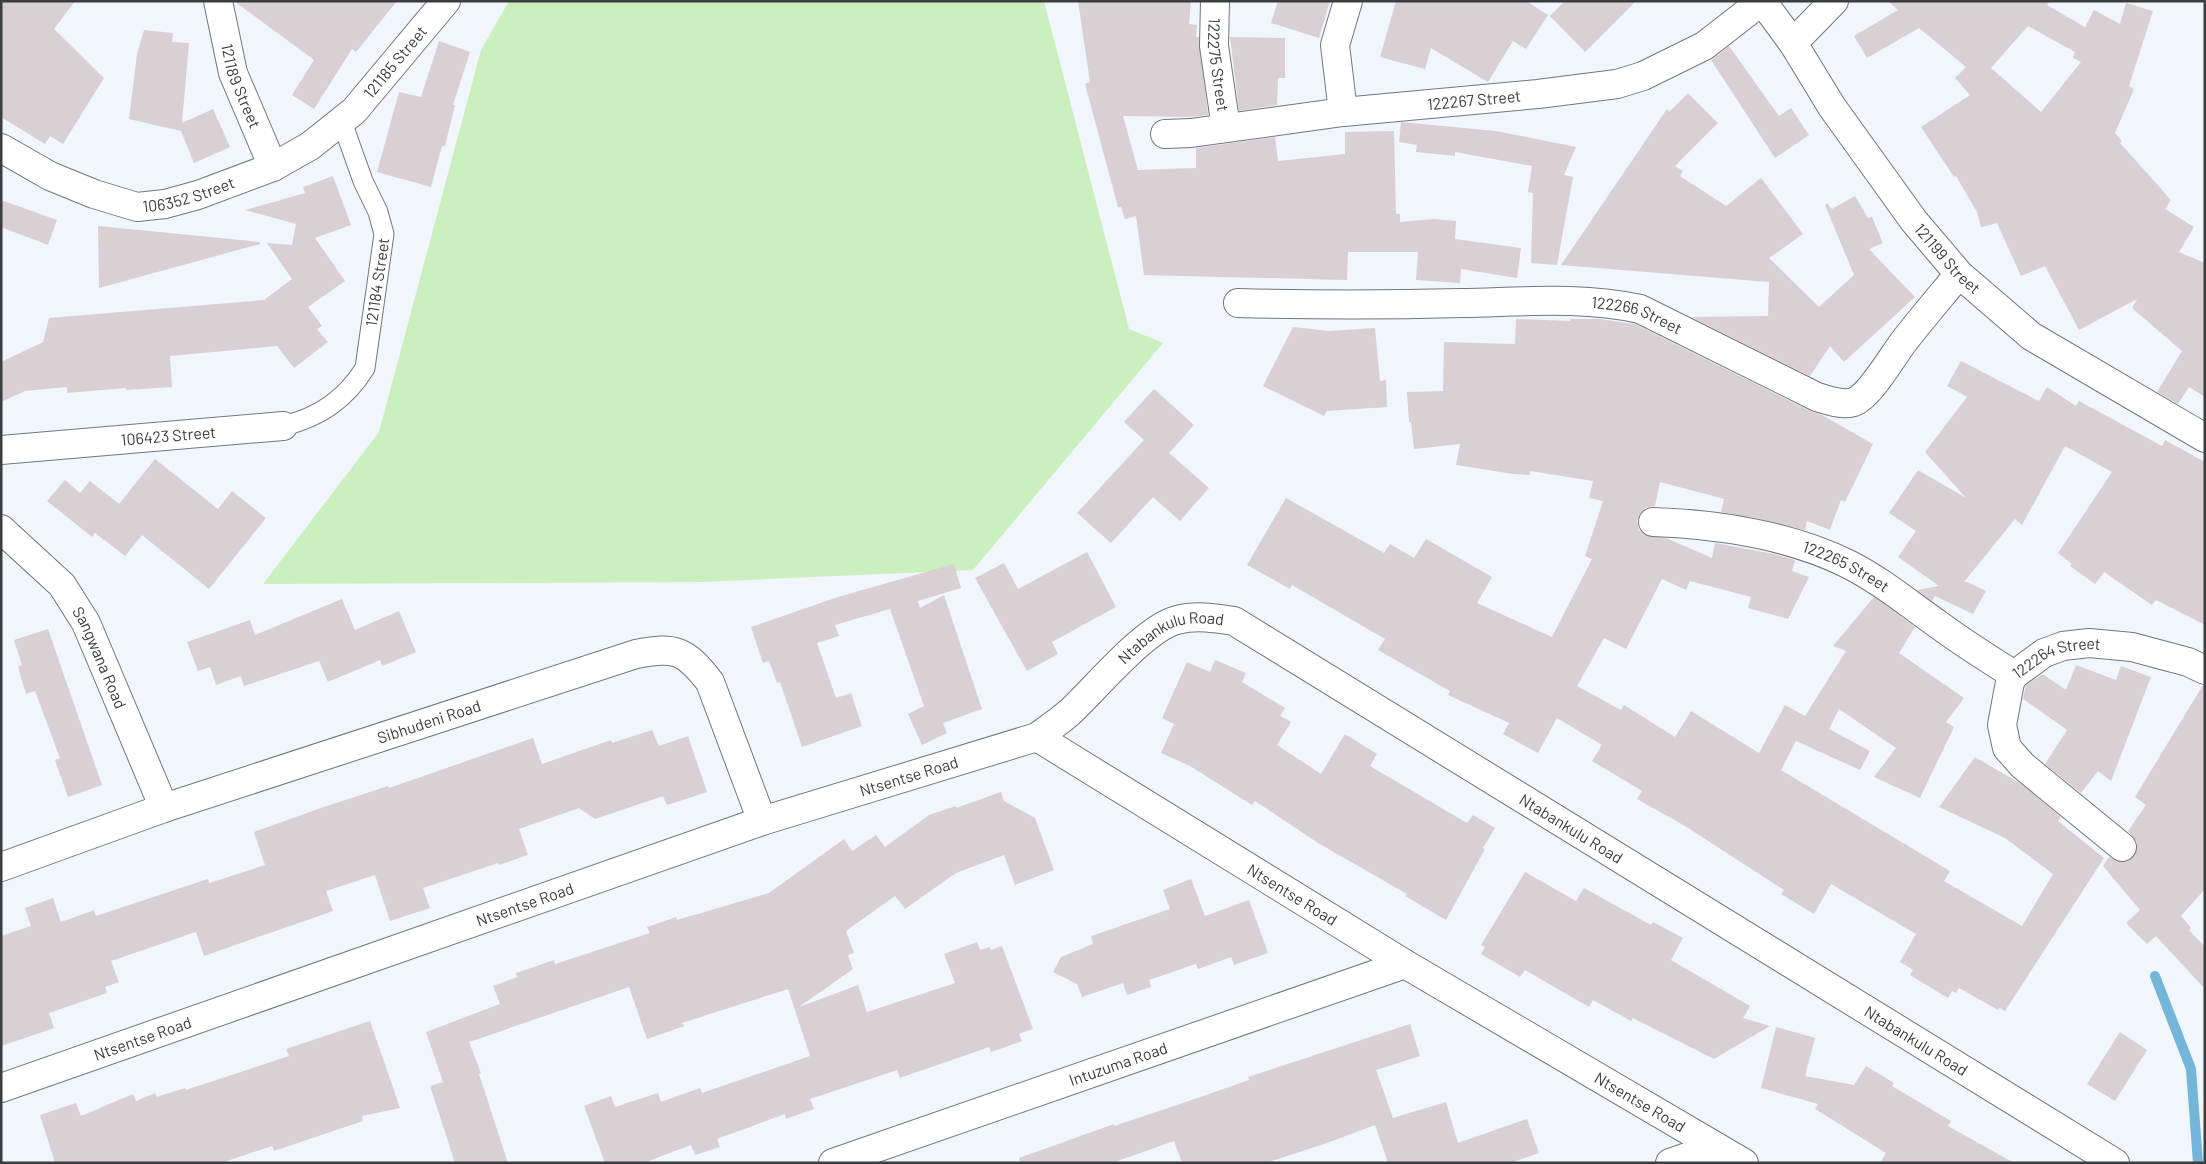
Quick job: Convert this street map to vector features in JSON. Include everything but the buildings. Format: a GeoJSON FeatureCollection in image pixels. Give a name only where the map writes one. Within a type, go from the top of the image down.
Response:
{"type":"FeatureCollection","features":[{"type":"Feature","properties":{"kind":"street","name":"121189 Street"},"geometry":{"type":"LineString","coordinates":[[218,1],[233,73],[273,167]]}},
{"type":"Feature","properties":{"kind":"street","name":"121185 Street"},"geometry":{"type":"LineString","coordinates":[[342,122],[354,111],[446,1]]}},
{"type":"Feature","properties":{"kind":"street","name":"122275 Street"},"geometry":{"type":"LineString","coordinates":[[1216,1],[1214,46],[1226,128]]}},
{"type":"Feature","properties":{"kind":"street"},"geometry":{"type":"LineString","coordinates":[[1343,112],[1335,46],[1348,1]]}},
{"type":"Feature","properties":{"kind":"street","name":"122267 Street"},"geometry":{"type":"LineString","coordinates":[[1165,134],[1192,133],[1343,112],[1538,94],[1617,84],[1643,76],[1704,46],[1762,1]]}},
{"type":"Feature","properties":{"kind":"street","name":"121199 Street"},"geometry":{"type":"LineString","coordinates":[[1762,1],[1793,42],[1832,107],[1914,221],[1959,274],[2031,336],[2205,438]]}},
{"type":"Feature","properties":{"kind":"street"},"geometry":{"type":"LineString","coordinates":[[1793,42],[1834,1]]}},
{"type":"Feature","properties":{"kind":"street","name":"106352 Street"},"geometry":{"type":"LineString","coordinates":[[1,148],[50,176],[94,194],[137,207],[165,204],[198,195],[273,167],[310,146],[342,122]]}},
{"type":"Feature","properties":{"kind":"street","name":"122266 Street"},"geometry":{"type":"LineString","coordinates":[[1238,303],[1345,306],[1559,301],[1615,304],[1640,309],[1816,396],[1847,403],[1854,402],[1863,396],[1905,340],[1959,274]]}},
{"type":"Feature","properties":{"kind":"street","name":"106423 Street"},"geometry":{"type":"LineString","coordinates":[[1,450],[283,426]]}},
{"type":"Feature","properties":{"kind":"street","name":"122265 Street"},"geometry":{"type":"LineString","coordinates":[[1653,522],[1688,524],[1752,533],[1820,552],[1873,578],[1956,637],[2014,675]]}},
{"type":"Feature","properties":{"kind":"street","name":"Sangwana Road"},"geometry":{"type":"LineString","coordinates":[[1,529],[62,585],[86,623],[164,808]]}},
{"type":"Feature","properties":{"kind":"street","name":"Ntabankulu Road"},"geometry":{"type":"LineString","coordinates":[[1037,737],[1069,713],[1133,649],[1156,631],[1176,620],[1204,617],[1234,621],[2115,1163]]}},
{"type":"Feature","properties":{"kind":"street","name":"122264 Street"},"geometry":{"type":"LineString","coordinates":[[2122,847],[2023,766],[2007,748],[2002,725],[2007,692],[2014,675],[2044,653],[2063,646],[2089,643],[2132,647],[2188,662],[2205,670]]}},
{"type":"Feature","properties":{"kind":"street","name":"Sibhudeni Road"},"geometry":{"type":"LineString","coordinates":[[1,867],[164,808],[636,654],[660,649],[673,650],[688,657],[710,682],[762,821]]}},
{"type":"Feature","properties":{"kind":"street","name":"Ntsentse Road"},"geometry":{"type":"LineString","coordinates":[[1,1088],[762,821],[1037,737],[1405,964],[1744,1163]]}},
{"type":"Feature","properties":{"kind":"street","name":"Intuzuma Road"},"geometry":{"type":"LineString","coordinates":[[833,1163],[1405,964]]}},
{"type":"Feature","properties":{"kind":"street"},"geometry":{"type":"LineString","coordinates":[[1670,1163],[1716,1147]]}},
{"type":"Feature","properties":{"kind":"lane","name":"121184 Street"},"geometry":{"type":"LineString","coordinates":[[331,406],[356,382],[365,368],[384,234],[378,212],[363,181],[342,122]]}},
{"type":"Feature","properties":{"kind":"lane","name":"106423 Street"},"geometry":{"type":"LineString","coordinates":[[283,426],[310,418],[331,406]]}},
{"type":"Feature","properties":{"kind":"green space"},"geometry":{"type":"Polygon","coordinates":[[[509,1],[1044,1],[1129,329],[1163,343],[973,570],[702,582],[263,584],[379,432],[481,50],[509,1]]]}},
{"type":"Feature","properties":{"kind":"waterway"},"geometry":{"type":"LineString","coordinates":[[2155,976],[2191,1069],[2198,1163]]}}]}
